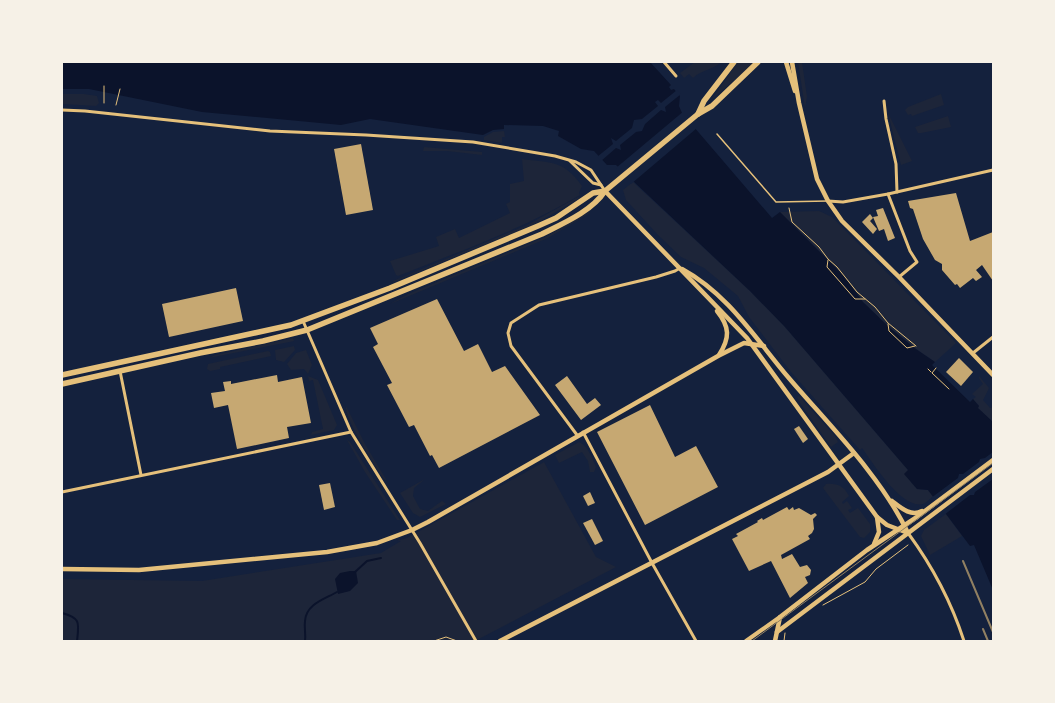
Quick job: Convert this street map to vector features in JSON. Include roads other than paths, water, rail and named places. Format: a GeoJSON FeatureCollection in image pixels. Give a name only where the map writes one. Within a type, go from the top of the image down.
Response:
{"type":"FeatureCollection","features":[{"type":"Feature","properties":{"kind":"highway"},"geometry":{"type":"LineString","coordinates":[[698,114],[700,107],[734,62]]}},
{"type":"Feature","properties":{"kind":"highway"},"geometry":{"type":"LineString","coordinates":[[62,384],[263,341],[307,330],[542,234],[561,225],[600,199],[605,191],[698,114],[712,106],[758,62]]}},
{"type":"Feature","properties":{"kind":"highway"},"geometry":{"type":"LineString","coordinates":[[62,375],[303,321],[397,285],[538,226],[556,218],[593,193],[605,191]]}},
{"type":"Feature","properties":{"kind":"main road"},"geometry":{"type":"LineString","coordinates":[[782,62],[788,71]]}},
{"type":"Feature","properties":{"kind":"main road"},"geometry":{"type":"LineString","coordinates":[[786,62],[797,94]]}},
{"type":"Feature","properties":{"kind":"main road"},"geometry":{"type":"LineString","coordinates":[[792,62],[797,94],[817,179],[828,201],[842,221],[899,277],[993,375]]}},
{"type":"Feature","properties":{"kind":"main road"},"geometry":{"type":"LineString","coordinates":[[605,191],[680,268],[709,300],[724,320],[727,327],[725,344],[718,356]]}},
{"type":"Feature","properties":{"kind":"main road"},"geometry":{"type":"LineString","coordinates":[[680,268],[694,276],[720,298],[749,327],[787,376],[854,453],[889,499],[905,524],[908,533]]}},
{"type":"Feature","properties":{"kind":"main road"},"geometry":{"type":"LineString","coordinates":[[709,300],[731,320],[752,344],[877,517],[897,530],[908,533]]}},
{"type":"Feature","properties":{"kind":"main road"},"geometry":{"type":"LineString","coordinates":[[62,569],[139,570],[327,552],[377,543],[412,530],[718,356],[744,343],[764,346]]}},
{"type":"Feature","properties":{"kind":"main road"},"geometry":{"type":"LineString","coordinates":[[500,641],[840,465],[854,453]]}},
{"type":"Feature","properties":{"kind":"main road"},"geometry":{"type":"LineString","coordinates":[[867,550],[993,460]]}},
{"type":"Feature","properties":{"kind":"main road"},"geometry":{"type":"LineString","coordinates":[[777,632],[993,470]]}},
{"type":"Feature","properties":{"kind":"main road"},"geometry":{"type":"LineString","coordinates":[[889,499],[901,509],[913,513],[919,512],[933,504]]}},
{"type":"Feature","properties":{"kind":"main road"},"geometry":{"type":"LineString","coordinates":[[776,641],[780,617],[873,545],[880,532],[877,517]]}},
{"type":"Feature","properties":{"kind":"street"},"geometry":{"type":"LineString","coordinates":[[664,62],[676,76]]}},
{"type":"Feature","properties":{"kind":"street"},"geometry":{"type":"LineString","coordinates":[[884,101],[886,119],[896,164],[897,192]]}},
{"type":"Feature","properties":{"kind":"street"},"geometry":{"type":"LineString","coordinates":[[62,110],[85,111],[270,131],[455,140],[569,159],[591,170],[596,175],[605,191]]}},
{"type":"Feature","properties":{"kind":"street"},"geometry":{"type":"LineString","coordinates":[[569,159],[593,183],[601,185]]}},
{"type":"Feature","properties":{"kind":"street"},"geometry":{"type":"LineString","coordinates":[[828,201],[843,202],[888,194],[993,170]]}},
{"type":"Feature","properties":{"kind":"street"},"geometry":{"type":"LineString","coordinates":[[888,194],[910,250],[917,262],[899,277]]}},
{"type":"Feature","properties":{"kind":"street"},"geometry":{"type":"LineString","coordinates":[[577,435],[511,346],[508,332],[511,323],[539,304],[656,277],[680,268]]}},
{"type":"Feature","properties":{"kind":"street"},"geometry":{"type":"LineString","coordinates":[[303,321],[351,432],[412,530],[476,641]]}},
{"type":"Feature","properties":{"kind":"street"},"geometry":{"type":"LineString","coordinates":[[973,353],[993,337]]}},
{"type":"Feature","properties":{"kind":"street"},"geometry":{"type":"LineString","coordinates":[[120,371],[141,475]]}},
{"type":"Feature","properties":{"kind":"street"},"geometry":{"type":"LineString","coordinates":[[62,492],[351,432]]}},
{"type":"Feature","properties":{"kind":"street"},"geometry":{"type":"LineString","coordinates":[[583,432],[652,563],[696,641]]}},
{"type":"Feature","properties":{"kind":"street"},"geometry":{"type":"LineString","coordinates":[[908,533],[925,556],[944,588],[964,641]]}},
{"type":"Feature","properties":{"kind":"street"},"geometry":{"type":"LineString","coordinates":[[746,641],[780,617]]}},
{"type":"Feature","properties":{"kind":"lane"},"geometry":{"type":"LineString","coordinates":[[717,134],[776,202],[828,201]]}},
{"type":"Feature","properties":{"kind":"waterway"},"geometry":{"type":"LineString","coordinates":[[355,572],[367,561],[381,558]]}},
{"type":"Feature","properties":{"kind":"waterway"},"geometry":{"type":"LineString","coordinates":[[305,641],[305,621],[309,610],[312,606],[337,592]]}},
{"type":"Feature","properties":{"kind":"waterway"},"geometry":{"type":"LineString","coordinates":[[62,613],[76,619],[78,626],[77,641]]}},
{"type":"Feature","properties":{"kind":"tram line"},"geometry":{"type":"LineString","coordinates":[[752,641],[993,463]]}},
{"type":"Feature","properties":{"kind":"railway"},"geometry":{"type":"LineString","coordinates":[[963,561],[993,632]]}},
{"type":"Feature","properties":{"kind":"railway"},"geometry":{"type":"LineString","coordinates":[[983,629],[988,641]]}}]}
